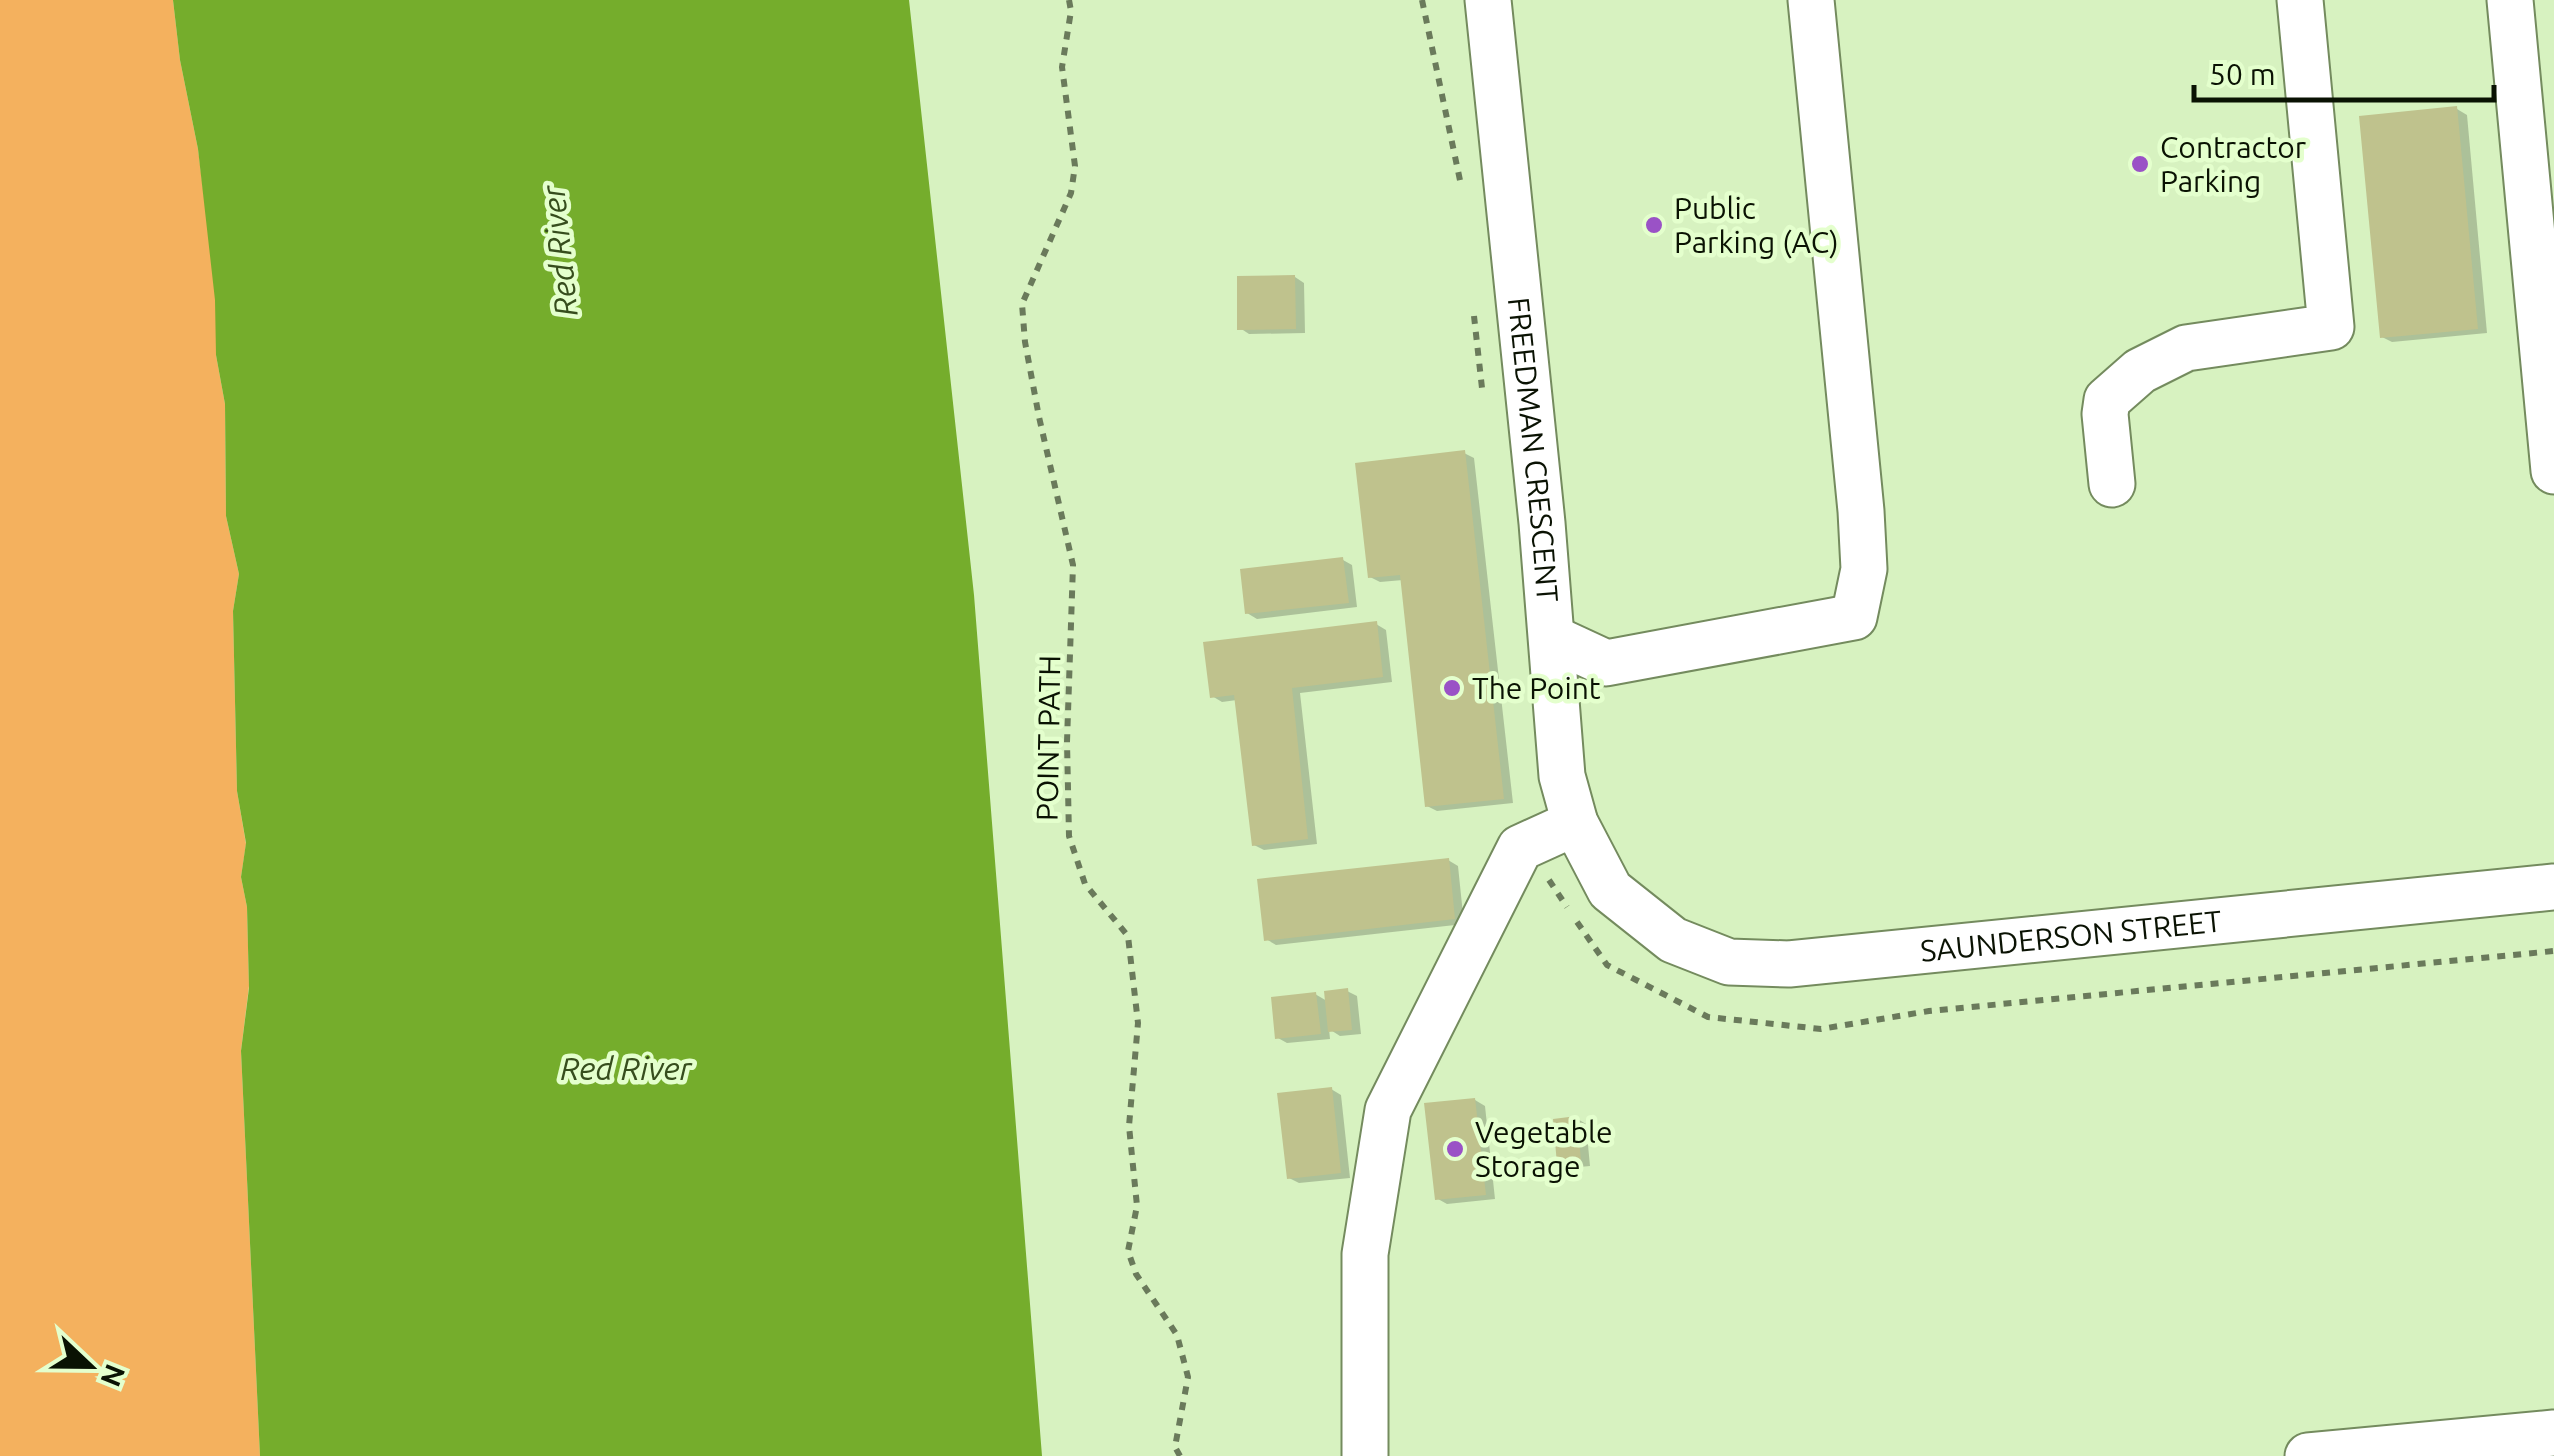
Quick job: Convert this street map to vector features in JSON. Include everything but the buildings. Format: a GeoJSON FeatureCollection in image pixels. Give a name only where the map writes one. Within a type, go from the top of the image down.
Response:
{"type":"FeatureCollection","features":[{"type":"Feature","properties":{"kind":"street","name":"FREEDMAN CRESCENT"},"geometry":{"type":"LineString","coordinates":[[1488,0],[1552,638],[1562,776],[1557,832],[1610,890]]}},
{"type":"Feature","properties":{"kind":"street"},"geometry":{"type":"LineString","coordinates":[[1552,638],[1606,663],[1854,617],[1864,569],[1863,550],[1811,0]]}},
{"type":"Feature","properties":{"kind":"street"},"geometry":{"type":"LineString","coordinates":[[2112,484],[2107,400],[2140,371],[2186,348],[2331,327],[2300,0]]}},
{"type":"Feature","properties":{"kind":"street"},"geometry":{"type":"LineString","coordinates":[[2510,0],[2554,472]]}},
{"type":"Feature","properties":{"kind":"street"},"geometry":{"type":"LineString","coordinates":[[1365,1456],[1365,1254],[1388,1110],[1520,848],[1557,832]]}},
{"type":"Feature","properties":{"kind":"street","name":"SAUNDERSON STREET"},"geometry":{"type":"LineString","coordinates":[[1610,890],[1673,940],[1729,962],[1789,964],[2554,886]]}},
{"type":"Feature","properties":{"kind":"street"},"geometry":{"type":"LineString","coordinates":[[2308,1456],[2547,1439]]}},
{"type":"Feature","properties":{"kind":"path","name":"POINT PATH"},"geometry":{"type":"LineString","coordinates":[[1069,0],[1071,11],[1062,67],[1075,166],[1070,194],[1022,304],[1039,417],[1073,565],[1067,742],[1070,836],[1084,884],[1128,936],[1138,1023],[1129,1126],[1136,1206],[1128,1251],[1136,1274],[1177,1335],[1188,1377],[1175,1447],[1180,1456]]}},
{"type":"Feature","properties":{"kind":"path"},"geometry":{"type":"LineString","coordinates":[[1422,0],[1462,192]]}},
{"type":"Feature","properties":{"kind":"path"},"geometry":{"type":"LineString","coordinates":[[1473,299],[1482,391]]}},
{"type":"Feature","properties":{"kind":"path"},"geometry":{"type":"LineString","coordinates":[[1557,832],[1547,877],[1607,965],[1708,1017],[1821,1029],[1929,1011],[2554,950]]}},
{"type":"Feature","properties":{"kind":"shaded area"},"geometry":{"type":"Polygon","coordinates":[[[0,0],[173,0],[216,291],[216,355],[225,404],[226,516],[239,574],[233,611],[237,791],[246,844],[241,877],[247,907],[249,986],[241,1051],[260,1456],[0,1456],[0,0]]]}},
{"type":"Feature","properties":{"kind":"water","name":"Red River"},"geometry":{"type":"Polygon","coordinates":[[[173,0],[909,0],[974,595],[1042,1456],[260,1456],[241,1051],[249,988],[247,907],[241,877],[246,843],[237,791],[233,611],[239,574],[226,516],[225,404],[216,355],[215,300],[198,149],[180,60],[173,0]]]}},
{"type":"Feature","properties":{"kind":"place","name":"Contractor Parking"},"geometry":{"type":"Point","coordinates":[2140,164]}},
{"type":"Feature","properties":{"kind":"place","name":"Public Parking (AC)"},"geometry":{"type":"Point","coordinates":[1654,225]}},
{"type":"Feature","properties":{"kind":"place","name":"The Point"},"geometry":{"type":"Point","coordinates":[1452,688]}},
{"type":"Feature","properties":{"kind":"place","name":"Vegetable Storage"},"geometry":{"type":"Point","coordinates":[1455,1149]}}]}
